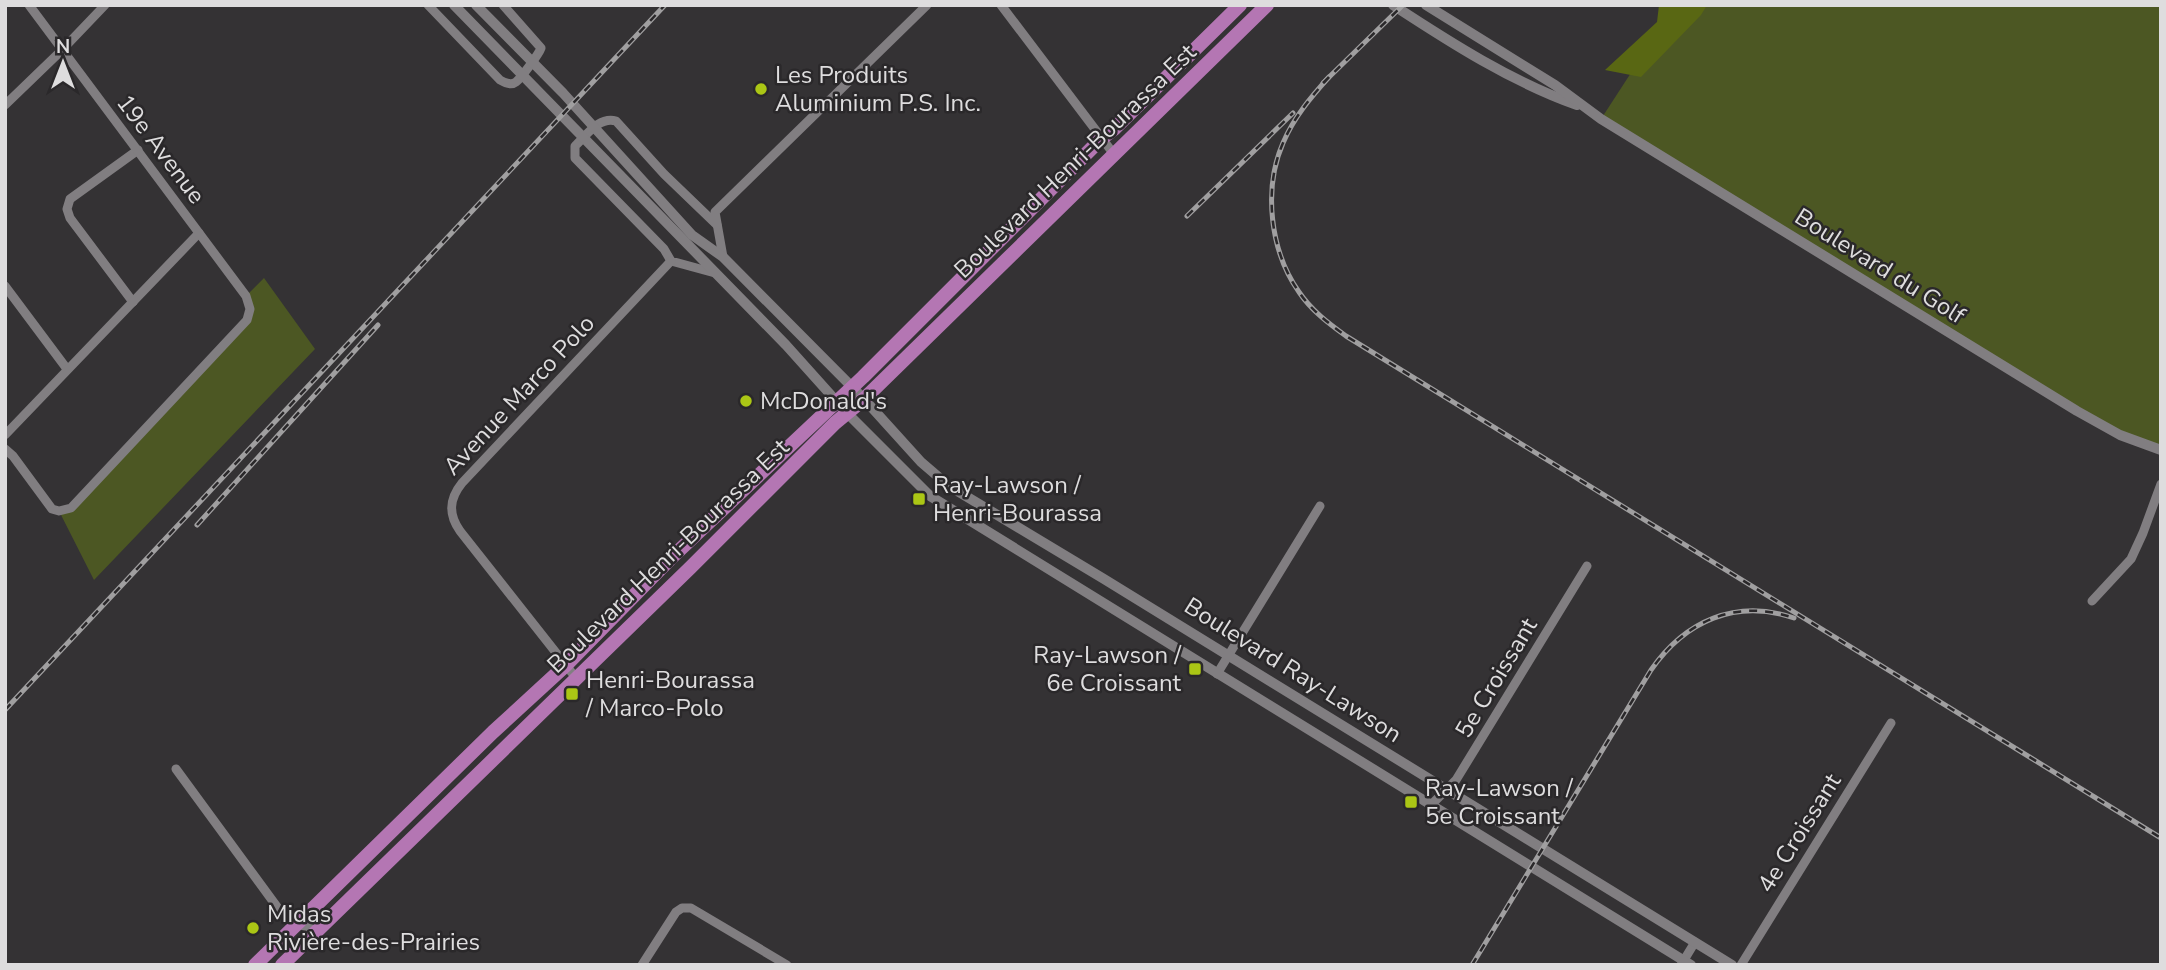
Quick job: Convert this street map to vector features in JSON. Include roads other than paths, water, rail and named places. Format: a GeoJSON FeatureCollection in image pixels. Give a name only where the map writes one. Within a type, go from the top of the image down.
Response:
{"type":"FeatureCollection","features":[{"type":"Feature","properties":{"kind":"main road","name":"Boulevard Henri-Bourassa Est"},"geometry":{"type":"LineString","coordinates":[[255,965],[485,740],[566,665],[575,653],[851,387],[1240,5]]}},
{"type":"Feature","properties":{"kind":"main road","name":"Boulevard Henri-Bourassa Est"},"geometry":{"type":"LineString","coordinates":[[282,965],[1267,5]]}},
{"type":"Feature","properties":{"kind":"street","name":"19e Avenue"},"geometry":{"type":"LineString","coordinates":[[5,449],[52,509],[59,511],[71,508],[247,320],[250,309],[246,296],[29,5]]}},
{"type":"Feature","properties":{"kind":"street"},"geometry":{"type":"LineString","coordinates":[[5,105],[105,5]]}},
{"type":"Feature","properties":{"kind":"street"},"geometry":{"type":"LineString","coordinates":[[428,5],[500,80],[508,85],[516,83],[539,55],[541,48],[503,5]]}},
{"type":"Feature","properties":{"kind":"street"},"geometry":{"type":"LineString","coordinates":[[454,5],[690,239]]}},
{"type":"Feature","properties":{"kind":"street"},"geometry":{"type":"LineString","coordinates":[[476,5],[563,93],[690,239]]}},
{"type":"Feature","properties":{"kind":"street"},"geometry":{"type":"LineString","coordinates":[[723,257],[715,212],[928,5]]}},
{"type":"Feature","properties":{"kind":"street"},"geometry":{"type":"LineString","coordinates":[[1001,5],[1113,153]]}},
{"type":"Feature","properties":{"kind":"street","name":"Boulevard du Golf"},"geometry":{"type":"LineString","coordinates":[[1393,5],[1477,57],[1550,95],[1583,108]]}},
{"type":"Feature","properties":{"kind":"street","name":"Boulevard du Golf"},"geometry":{"type":"LineString","coordinates":[[1426,5],[1555,85],[1583,108],[2100,425],[2161,450]]}},
{"type":"Feature","properties":{"kind":"street"},"geometry":{"type":"LineString","coordinates":[[715,273],[671,261],[664,249],[575,159],[575,146],[602,121],[616,121],[664,174],[717,225]]}},
{"type":"Feature","properties":{"kind":"street"},"geometry":{"type":"LineString","coordinates":[[133,302],[70,218],[66,208],[70,199],[138,150]]}},
{"type":"Feature","properties":{"kind":"street"},"geometry":{"type":"LineString","coordinates":[[5,435],[199,233]]}},
{"type":"Feature","properties":{"kind":"street","name":"Boulevard Ray-Lawson"},"geometry":{"type":"LineString","coordinates":[[690,239],[723,257],[921,462],[949,486],[1732,965]]}},
{"type":"Feature","properties":{"kind":"street","name":"Boulevard Ray-Lawson"},"geometry":{"type":"LineString","coordinates":[[690,239],[715,273],[786,345],[847,413],[912,480],[940,504],[1685,963]]}},
{"type":"Feature","properties":{"kind":"street","name":"Avenue Marco Polo"},"geometry":{"type":"LineString","coordinates":[[576,678],[454,523],[451,502],[461,483],[671,261]]}},
{"type":"Feature","properties":{"kind":"street"},"geometry":{"type":"LineString","coordinates":[[5,286],[67,369]]}},
{"type":"Feature","properties":{"kind":"street"},"geometry":{"type":"LineString","coordinates":[[2092,601],[2131,559],[2161,484]]}},
{"type":"Feature","properties":{"kind":"street"},"geometry":{"type":"LineString","coordinates":[[1217,674],[1320,506]]}},
{"type":"Feature","properties":{"kind":"street","name":"5e Croissant"},"geometry":{"type":"LineString","coordinates":[[1431,805],[1456,780],[1587,566]]}},
{"type":"Feature","properties":{"kind":"street"},"geometry":{"type":"LineString","coordinates":[[1185,654],[1196,635]]}},
{"type":"Feature","properties":{"kind":"street","name":"4e Croissant"},"geometry":{"type":"LineString","coordinates":[[1741,965],[1891,723]]}},
{"type":"Feature","properties":{"kind":"street"},"geometry":{"type":"LineString","coordinates":[[176,769],[283,915],[316,930]]}},
{"type":"Feature","properties":{"kind":"street"},"geometry":{"type":"LineString","coordinates":[[642,965],[676,912],[682,908],[691,908],[787,965]]}},
{"type":"Feature","properties":{"kind":"street"},"geometry":{"type":"LineString","coordinates":[[1685,963],[1695,942]]}},
{"type":"Feature","properties":{"kind":"railway"},"geometry":{"type":"LineString","coordinates":[[5,710],[665,5]]}},
{"type":"Feature","properties":{"kind":"railway"},"geometry":{"type":"LineString","coordinates":[[1323,83],[1403,5]]}},
{"type":"Feature","properties":{"kind":"railway"},"geometry":{"type":"LineString","coordinates":[[1329,77],[1303,108],[1287,134],[1277,161],[1272,200],[1281,258],[1299,292],[1320,316],[1346,336],[2161,838]]}},
{"type":"Feature","properties":{"kind":"railway"},"geometry":{"type":"LineString","coordinates":[[1187,216],[1293,113]]}},
{"type":"Feature","properties":{"kind":"railway"},"geometry":{"type":"LineString","coordinates":[[197,525],[378,325]]}},
{"type":"Feature","properties":{"kind":"railway"},"geometry":{"type":"LineString","coordinates":[[1472,965],[1651,670],[1665,653],[1696,627],[1732,613],[1773,612],[1794,618]]}},
{"type":"Feature","properties":{"kind":"place","name":"Les Produits Aluminium P.S. Inc."},"geometry":{"type":"Point","coordinates":[761,89]}},
{"type":"Feature","properties":{"kind":"place","name":"McDonald's"},"geometry":{"type":"Point","coordinates":[746,401]}},
{"type":"Feature","properties":{"kind":"place","name":"Ray-Lawson / Henri-Bourassa"},"geometry":{"type":"Point","coordinates":[919,499]}},
{"type":"Feature","properties":{"kind":"place","name":"Ray-Lawson / 6e Croissant"},"geometry":{"type":"Point","coordinates":[1195,669]}},
{"type":"Feature","properties":{"kind":"place","name":"Henri-Bourassa / Marco-Polo"},"geometry":{"type":"Point","coordinates":[572,694]}},
{"type":"Feature","properties":{"kind":"place","name":"Ray-Lawson / 5e Croissant"},"geometry":{"type":"Point","coordinates":[1411,802]}},
{"type":"Feature","properties":{"kind":"place","name":"Midas Rivière-des-Prairies"},"geometry":{"type":"Point","coordinates":[253,928]}}]}
